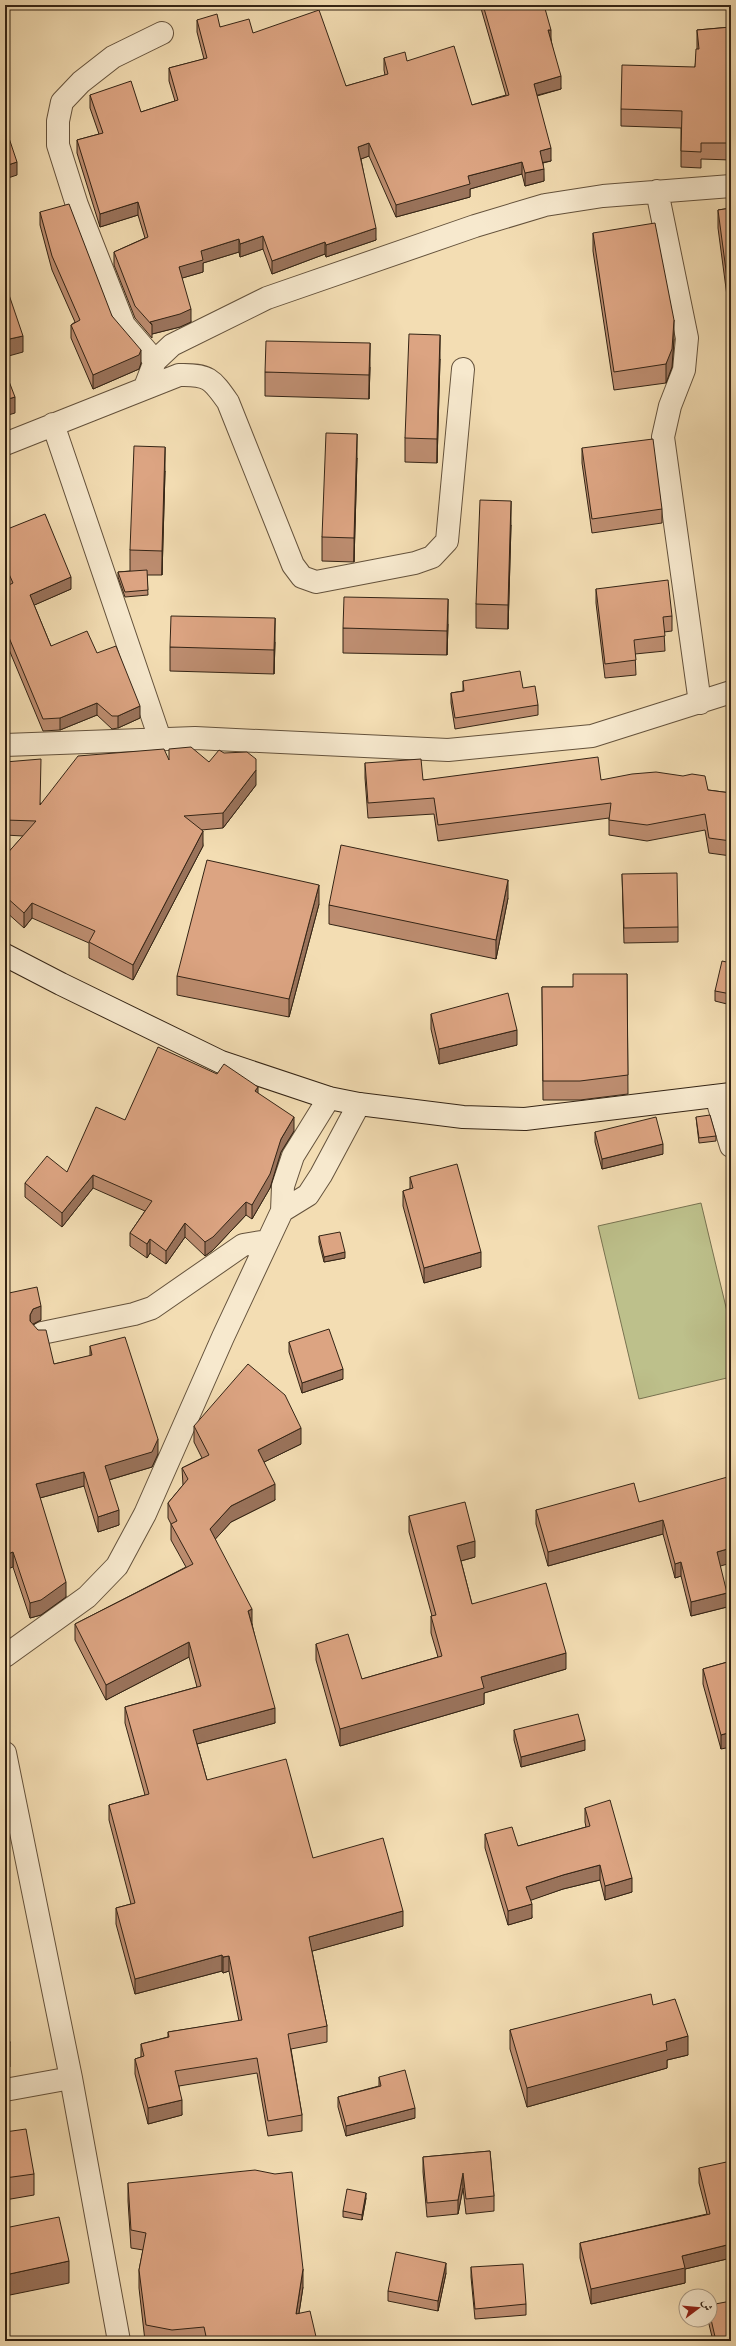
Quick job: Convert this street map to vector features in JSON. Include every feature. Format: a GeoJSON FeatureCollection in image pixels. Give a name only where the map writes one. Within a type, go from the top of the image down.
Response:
{"type":"FeatureCollection","features":[{"type":"Feature","properties":{"kind":"street"},"geometry":{"type":"LineString","coordinates":[[155,361],[124,325],[77,205],[58,146],[58,121],[62,102],[81,82],[113,58],[162,33]]}},
{"type":"Feature","properties":{"kind":"street"},"geometry":{"type":"LineString","coordinates":[[145,387],[155,361],[172,345],[267,298],[468,229],[545,205],[657,191],[731,186]]}},
{"type":"Feature","properties":{"kind":"street"},"geometry":{"type":"LineString","coordinates":[[657,191],[687,338],[684,370],[670,406],[663,437],[700,703]]}},
{"type":"Feature","properties":{"kind":"street"},"geometry":{"type":"LineString","coordinates":[[5,444],[145,387],[179,375],[196,374],[213,381],[228,402],[294,565],[302,577],[316,582],[415,563],[432,557],[447,542],[463,369]]}},
{"type":"Feature","properties":{"kind":"street"},"geometry":{"type":"LineString","coordinates":[[53,424],[160,739]]}},
{"type":"Feature","properties":{"kind":"street"},"geometry":{"type":"LineString","coordinates":[[5,745],[195,738],[448,750],[592,736],[731,692]]}},
{"type":"Feature","properties":{"kind":"street"},"geometry":{"type":"LineString","coordinates":[[5,955],[221,1062],[329,1098],[359,1104],[463,1117],[525,1119],[724,1095],[731,1146]]}},
{"type":"Feature","properties":{"kind":"street"},"geometry":{"type":"LineString","coordinates":[[5,1656],[87,1597],[117,1566],[145,1514],[223,1336],[282,1211],[283,1186],[293,1156],[329,1098]]}},
{"type":"Feature","properties":{"kind":"street"},"geometry":{"type":"LineString","coordinates":[[282,1211],[308,1195],[321,1175],[359,1104]]}},
{"type":"Feature","properties":{"kind":"street"},"geometry":{"type":"LineString","coordinates":[[42,1333],[134,1314],[152,1308],[243,1245],[268,1241]]}},
{"type":"Feature","properties":{"kind":"street"},"geometry":{"type":"LineString","coordinates":[[5,1753],[71,2078],[119,2341]]}},
{"type":"Feature","properties":{"kind":"street"},"geometry":{"type":"LineString","coordinates":[[5,2090],[71,2078]]}},
{"type":"Feature","properties":{"kind":"green space"},"geometry":{"type":"Polygon","coordinates":[[[701,1203],[731,1328],[731,1377],[639,1399],[598,1226],[701,1203]]]}},
{"type":"Feature","properties":{"kind":"building"},"geometry":{"type":"Polygon","coordinates":[[[483,5],[544,5],[551,30],[548,30],[561,76],[534,84],[551,148],[540,151],[544,169],[525,173],[522,162],[468,176],[470,184],[396,205],[369,143],[358,147],[376,228],[326,245],[325,242],[272,261],[263,236],[240,244],[239,239],[201,251],[203,260],[179,267],[191,309],[180,314],[150,322],[152,325],[135,306],[114,252],[148,237],[138,202],[100,214],[77,140],[103,133],[90,95],[131,81],[141,112],[178,100],[169,68],[207,58],[197,20],[217,14],[220,27],[249,19],[253,33],[319,10],[346,86],[388,74],[384,58],[405,52],[407,61],[454,46],[472,105],[509,95],[483,5]]]}},
{"type":"Feature","properties":{"kind":"building"},"geometry":{"type":"Polygon","coordinates":[[[731,27],[731,143],[701,143],[701,152],[681,151],[682,111],[621,109],[622,65],[695,67],[696,49],[699,49],[697,30],[731,27]]]}},
{"type":"Feature","properties":{"kind":"building"},"geometry":{"type":"Polygon","coordinates":[[[5,126],[17,162],[5,166],[5,126]]]}},
{"type":"Feature","properties":{"kind":"building"},"geometry":{"type":"Polygon","coordinates":[[[69,204],[112,316],[141,350],[139,355],[93,375],[71,325],[80,320],[52,256],[40,212],[69,204]]]}},
{"type":"Feature","properties":{"kind":"building"},"geometry":{"type":"Polygon","coordinates":[[[731,208],[731,308],[718,210],[731,208]]]}},
{"type":"Feature","properties":{"kind":"building"},"geometry":{"type":"Polygon","coordinates":[[[655,223],[674,320],[672,349],[666,364],[614,372],[593,233],[655,223]]]}},
{"type":"Feature","properties":{"kind":"building"},"geometry":{"type":"Polygon","coordinates":[[[5,283],[23,336],[5,340],[5,283]]]}},
{"type":"Feature","properties":{"kind":"building"},"geometry":{"type":"Polygon","coordinates":[[[409,334],[440,335],[437,439],[405,438],[409,334]]]}},
{"type":"Feature","properties":{"kind":"building"},"geometry":{"type":"Polygon","coordinates":[[[266,341],[370,343],[369,375],[265,372],[266,341]]]}},
{"type":"Feature","properties":{"kind":"building"},"geometry":{"type":"Polygon","coordinates":[[[5,371],[15,397],[5,400],[5,371]]]}},
{"type":"Feature","properties":{"kind":"building"},"geometry":{"type":"Polygon","coordinates":[[[326,433],[357,434],[354,538],[322,537],[326,433]]]}},
{"type":"Feature","properties":{"kind":"building"},"geometry":{"type":"Polygon","coordinates":[[[653,439],[662,509],[592,519],[582,448],[653,439]]]}},
{"type":"Feature","properties":{"kind":"building"},"geometry":{"type":"Polygon","coordinates":[[[134,446],[165,447],[162,551],[130,550],[134,446]]]}},
{"type":"Feature","properties":{"kind":"building"},"geometry":{"type":"Polygon","coordinates":[[[480,500],[511,501],[508,605],[476,604],[480,500]]]}},
{"type":"Feature","properties":{"kind":"building"},"geometry":{"type":"Polygon","coordinates":[[[45,514],[71,577],[30,595],[51,646],[87,631],[97,653],[116,646],[140,706],[118,716],[112,716],[97,703],[60,718],[43,719],[5,628],[5,587],[13,583],[5,565],[5,530],[45,514]]]}},
{"type":"Feature","properties":{"kind":"building"},"geometry":{"type":"Polygon","coordinates":[[[147,570],[148,590],[125,592],[118,572],[147,570]]]}},
{"type":"Feature","properties":{"kind":"building"},"geometry":{"type":"Polygon","coordinates":[[[668,580],[672,616],[663,617],[665,636],[634,640],[636,660],[605,664],[596,589],[668,580]]]}},
{"type":"Feature","properties":{"kind":"building"},"geometry":{"type":"Polygon","coordinates":[[[344,597],[448,599],[447,631],[343,628],[344,597]]]}},
{"type":"Feature","properties":{"kind":"building"},"geometry":{"type":"Polygon","coordinates":[[[171,616],[275,618],[274,650],[170,647],[171,616]]]}},
{"type":"Feature","properties":{"kind":"building"},"geometry":{"type":"Polygon","coordinates":[[[520,671],[523,688],[535,686],[538,705],[455,718],[451,693],[464,691],[463,681],[520,671]]]}},
{"type":"Feature","properties":{"kind":"building"},"geometry":{"type":"Polygon","coordinates":[[[191,747],[209,762],[219,750],[224,753],[247,752],[256,759],[256,770],[223,813],[184,816],[203,831],[133,965],[89,942],[95,931],[32,903],[24,913],[5,896],[5,856],[36,821],[5,820],[5,762],[41,759],[40,805],[78,756],[164,749],[169,760],[169,749],[191,747]]]}},
{"type":"Feature","properties":{"kind":"building"},"geometry":{"type":"Polygon","coordinates":[[[598,757],[601,780],[632,774],[656,772],[683,776],[692,774],[705,776],[708,790],[731,793],[731,841],[709,838],[705,814],[647,825],[609,820],[611,803],[438,825],[434,798],[368,803],[365,763],[421,759],[423,780],[598,757]]]}},
{"type":"Feature","properties":{"kind":"building"},"geometry":{"type":"Polygon","coordinates":[[[341,845],[508,880],[496,940],[329,905],[341,845]]]}},
{"type":"Feature","properties":{"kind":"building"},"geometry":{"type":"Polygon","coordinates":[[[207,860],[319,885],[289,999],[177,976],[207,860]]]}},
{"type":"Feature","properties":{"kind":"building"},"geometry":{"type":"Polygon","coordinates":[[[677,873],[678,927],[624,928],[622,874],[677,873]]]}},
{"type":"Feature","properties":{"kind":"building"},"geometry":{"type":"Polygon","coordinates":[[[722,961],[731,963],[731,994],[715,991],[722,961]]]}},
{"type":"Feature","properties":{"kind":"building"},"geometry":{"type":"Polygon","coordinates":[[[573,974],[627,974],[628,1075],[580,1081],[543,1081],[542,987],[573,987],[573,974]]]}},
{"type":"Feature","properties":{"kind":"building"},"geometry":{"type":"Polygon","coordinates":[[[508,993],[517,1030],[439,1049],[431,1014],[508,993]]]}},
{"type":"Feature","properties":{"kind":"building"},"geometry":{"type":"Polygon","coordinates":[[[158,1047],[217,1074],[224,1064],[258,1087],[255,1091],[294,1117],[281,1139],[270,1174],[252,1205],[246,1202],[213,1237],[205,1242],[185,1223],[166,1251],[150,1239],[147,1244],[130,1233],[152,1201],[93,1175],[62,1213],[25,1183],[47,1156],[67,1172],[96,1107],[125,1120],[158,1047]]]}},
{"type":"Feature","properties":{"kind":"building"},"geometry":{"type":"Polygon","coordinates":[[[710,1115],[716,1136],[699,1138],[696,1117],[710,1115]]]}},
{"type":"Feature","properties":{"kind":"building"},"geometry":{"type":"Polygon","coordinates":[[[656,1117],[663,1144],[602,1159],[595,1132],[656,1117]]]}},
{"type":"Feature","properties":{"kind":"building"},"geometry":{"type":"Polygon","coordinates":[[[457,1164],[481,1252],[424,1268],[403,1191],[413,1188],[410,1177],[457,1164]]]}},
{"type":"Feature","properties":{"kind":"building"},"geometry":{"type":"Polygon","coordinates":[[[340,1232],[345,1252],[324,1257],[319,1236],[340,1232]]]}},
{"type":"Feature","properties":{"kind":"building"},"geometry":{"type":"Polygon","coordinates":[[[5,1280],[9,1293],[37,1287],[41,1306],[33,1309],[30,1315],[30,1321],[38,1330],[46,1330],[54,1364],[92,1355],[90,1346],[125,1337],[158,1439],[152,1452],[105,1466],[119,1510],[98,1517],[84,1472],[36,1484],[66,1582],[41,1600],[30,1603],[13,1552],[5,1555],[5,1280]]]}},
{"type":"Feature","properties":{"kind":"building"},"geometry":{"type":"Polygon","coordinates":[[[329,1329],[343,1369],[302,1383],[289,1342],[329,1329]]]}},
{"type":"Feature","properties":{"kind":"building"},"geometry":{"type":"Polygon","coordinates":[[[248,1364],[285,1395],[301,1428],[258,1450],[275,1484],[231,1506],[210,1529],[252,1609],[248,1611],[275,1708],[193,1730],[207,1780],[286,1759],[313,1858],[383,1838],[403,1911],[309,1937],[327,2026],[288,2034],[302,2115],[268,2121],[257,2058],[175,2071],[182,2100],[148,2108],[135,2059],[144,2056],[141,2044],[169,2037],[168,2032],[242,2020],[229,1956],[223,1957],[222,1955],[135,1979],[116,1908],[135,1903],[109,1805],[149,1794],[125,1707],[201,1686],[189,1642],[106,1685],[75,1624],[193,1564],[171,1524],[177,1521],[168,1503],[188,1479],[182,1468],[209,1455],[194,1426],[248,1364]]]}},
{"type":"Feature","properties":{"kind":"building"},"geometry":{"type":"Polygon","coordinates":[[[731,1476],[731,1548],[717,1552],[727,1593],[691,1602],[681,1562],[675,1564],[663,1520],[548,1552],[536,1510],[634,1483],[639,1502],[731,1476]]]}},
{"type":"Feature","properties":{"kind":"building"},"geometry":{"type":"Polygon","coordinates":[[[465,1502],[475,1541],[457,1546],[472,1604],[546,1583],[566,1653],[481,1677],[484,1688],[340,1729],[316,1644],[348,1634],[362,1679],[442,1656],[431,1616],[436,1615],[409,1516],[465,1502]]]}},
{"type":"Feature","properties":{"kind":"building"},"geometry":{"type":"Polygon","coordinates":[[[731,1661],[731,1732],[721,1735],[703,1669],[731,1661]]]}},
{"type":"Feature","properties":{"kind":"building"},"geometry":{"type":"Polygon","coordinates":[[[578,1714],[585,1740],[521,1757],[514,1730],[578,1714]]]}},
{"type":"Feature","properties":{"kind":"building"},"geometry":{"type":"Polygon","coordinates":[[[610,1800],[632,1878],[605,1886],[600,1865],[526,1887],[532,1904],[508,1911],[485,1834],[512,1827],[518,1846],[590,1826],[585,1808],[610,1800]]]}},
{"type":"Feature","properties":{"kind":"building"},"geometry":{"type":"Polygon","coordinates":[[[651,1994],[653,2005],[675,1999],[688,2036],[666,2042],[667,2050],[527,2088],[510,2030],[651,1994]]]}},
{"type":"Feature","properties":{"kind":"building"},"geometry":{"type":"Polygon","coordinates":[[[5,2018],[10,2043],[5,2044],[5,2018]]]}},
{"type":"Feature","properties":{"kind":"building"},"geometry":{"type":"Polygon","coordinates":[[[405,2070],[415,2108],[346,2126],[338,2097],[381,2086],[379,2077],[405,2070]]]}},
{"type":"Feature","properties":{"kind":"building"},"geometry":{"type":"Polygon","coordinates":[[[26,2129],[34,2174],[5,2178],[5,2132],[26,2129]]]}},
{"type":"Feature","properties":{"kind":"building"},"geometry":{"type":"Polygon","coordinates":[[[490,2151],[494,2196],[466,2199],[463,2173],[458,2200],[427,2203],[423,2157],[490,2151]]]}},
{"type":"Feature","properties":{"kind":"building"},"geometry":{"type":"Polygon","coordinates":[[[731,2161],[731,2244],[682,2256],[685,2268],[591,2289],[580,2243],[710,2214],[699,2168],[731,2161]]]}},
{"type":"Feature","properties":{"kind":"building"},"geometry":{"type":"Polygon","coordinates":[[[255,2170],[275,2174],[292,2172],[303,2269],[296,2314],[310,2311],[317,2341],[207,2341],[204,2327],[172,2330],[146,2325],[139,2270],[146,2233],[131,2230],[128,2183],[255,2170]]]}},
{"type":"Feature","properties":{"kind":"building"},"geometry":{"type":"Polygon","coordinates":[[[347,2189],[366,2193],[362,2215],[343,2211],[347,2189]]]}},
{"type":"Feature","properties":{"kind":"building"},"geometry":{"type":"Polygon","coordinates":[[[59,2217],[69,2261],[5,2275],[5,2228],[59,2217]]]}},
{"type":"Feature","properties":{"kind":"building"},"geometry":{"type":"Polygon","coordinates":[[[396,2252],[446,2263],[438,2301],[388,2291],[396,2252]]]}},
{"type":"Feature","properties":{"kind":"building"},"geometry":{"type":"Polygon","coordinates":[[[523,2264],[526,2304],[475,2309],[471,2267],[523,2264]]]}},
{"type":"Feature","properties":{"kind":"building"},"geometry":{"type":"Polygon","coordinates":[[[731,2301],[731,2339],[723,2341],[716,2341],[713,2328],[718,2328],[718,2303],[731,2301]]]}}]}
